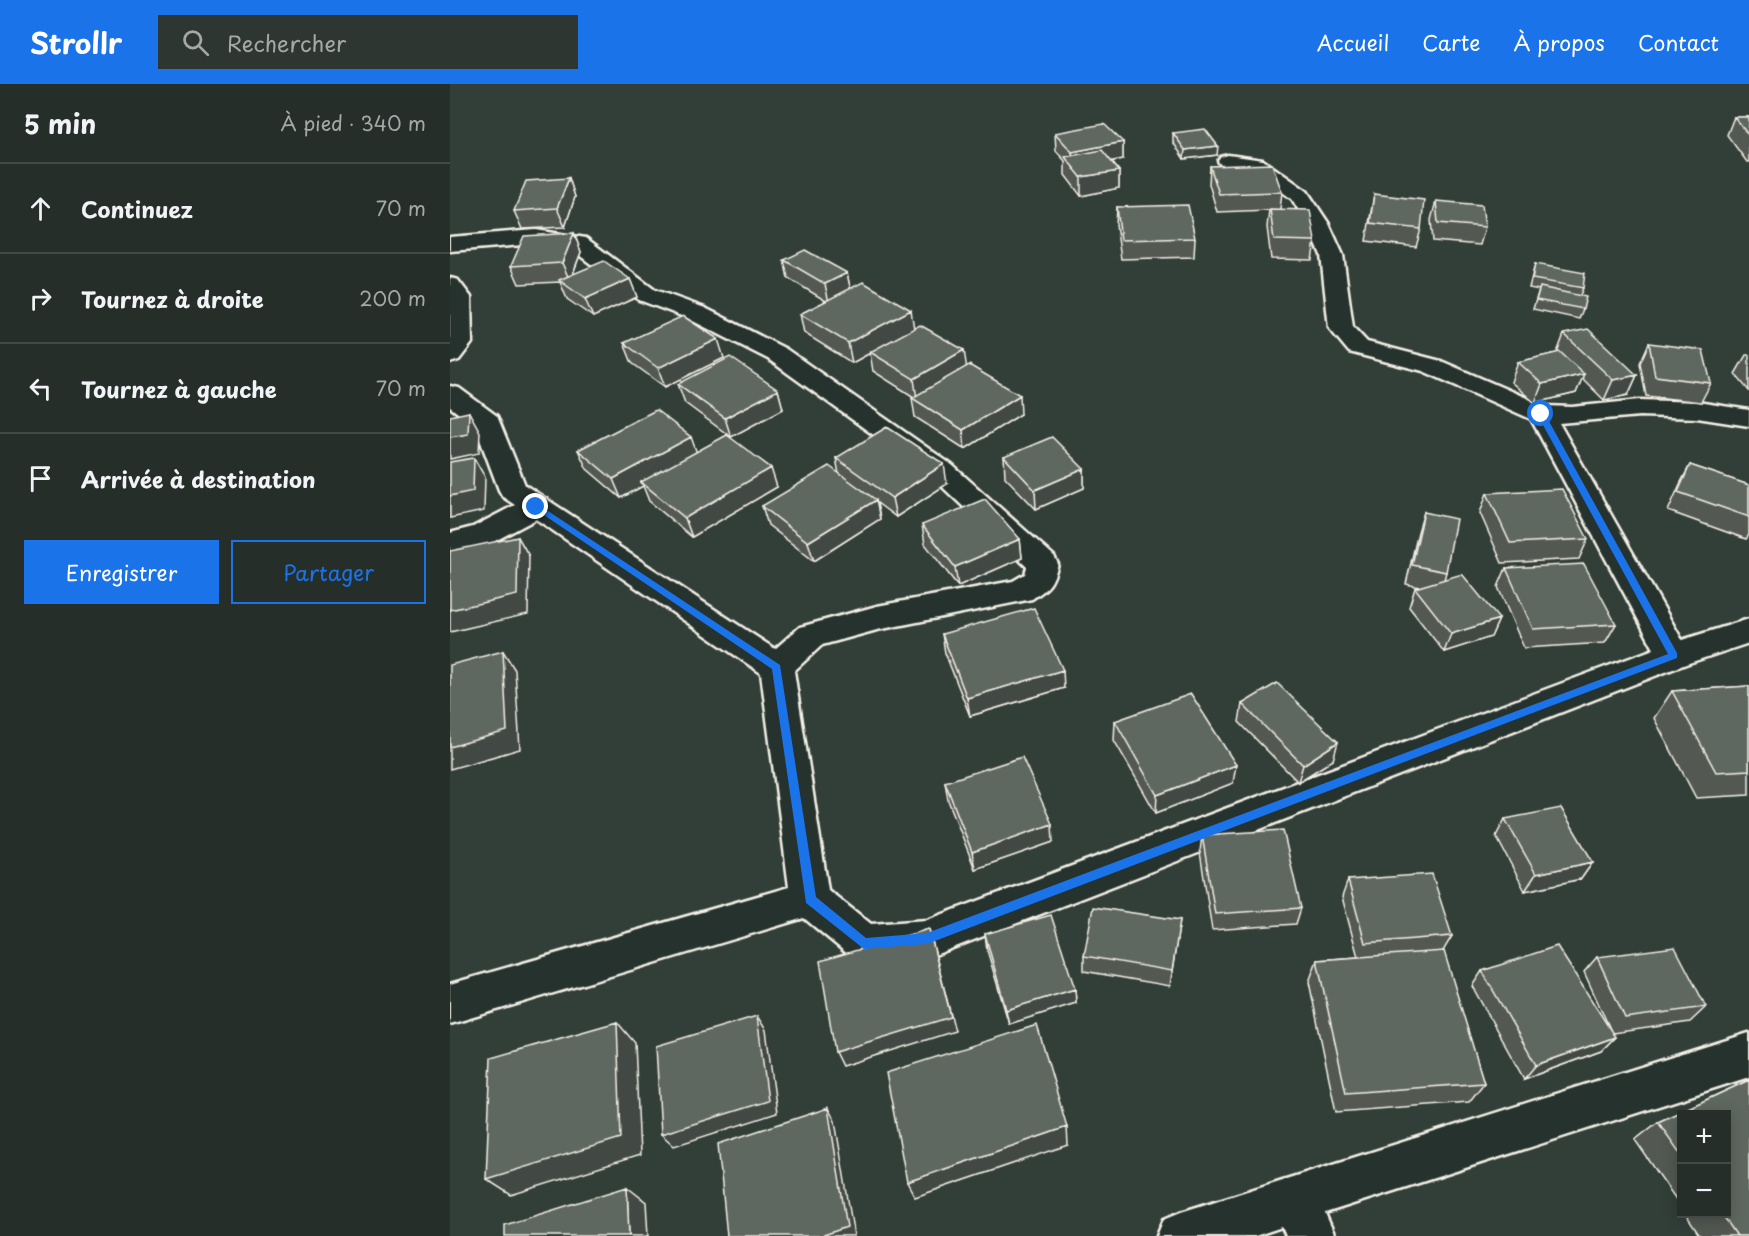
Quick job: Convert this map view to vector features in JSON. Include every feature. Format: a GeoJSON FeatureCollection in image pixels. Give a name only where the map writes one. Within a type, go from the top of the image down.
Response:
{"type":"FeatureCollection","features":[{"type":"Feature","properties":{"kind":"street"},"geometry":{"type":"LineString","coordinates":[[1228,161],[1256,164],[1300,195],[1318,224],[1332,255],[1341,328],[1358,347],[1432,366],[1541,414],[1572,415],[1640,408],[1697,410],[1749,418]]}},
{"type":"Feature","properties":{"kind":"street"},"geometry":{"type":"LineString","coordinates":[[450,244],[536,237],[578,243],[646,295],[696,313],[777,354],[942,471],[1043,564],[1038,580],[1021,591],[877,618],[811,636],[777,667]]}},
{"type":"Feature","properties":{"kind":"street"},"geometry":{"type":"LineString","coordinates":[[450,285],[459,297],[460,343],[450,355]]}},
{"type":"Feature","properties":{"kind":"street"},"geometry":{"type":"LineString","coordinates":[[450,394],[487,422],[513,490],[777,667],[810,899],[864,943],[927,939],[1674,656],[1749,631]]}},
{"type":"Feature","properties":{"kind":"street"},"geometry":{"type":"LineString","coordinates":[[1541,414],[1674,656]]}},
{"type":"Feature","properties":{"kind":"street"},"geometry":{"type":"LineString","coordinates":[[450,543],[482,535],[536,507]]}},
{"type":"Feature","properties":{"kind":"street"},"geometry":{"type":"LineString","coordinates":[[450,1004],[810,899]]}},
{"type":"Feature","properties":{"kind":"street"},"geometry":{"type":"LineString","coordinates":[[1180,1236],[1302,1218],[1746,1061]]}},
{"type":"Feature","properties":{"kind":"building"},"geometry":{"type":"Polygon","coordinates":[[[1734,117],[1749,117],[1749,136],[1734,117]]]}},
{"type":"Feature","properties":{"kind":"building"},"geometry":{"type":"Polygon","coordinates":[[[1104,124],[1123,142],[1072,152],[1055,133],[1104,124]]]}},
{"type":"Feature","properties":{"kind":"building"},"geometry":{"type":"Polygon","coordinates":[[[1205,129],[1218,146],[1185,150],[1173,133],[1205,129]]]}},
{"type":"Feature","properties":{"kind":"building"},"geometry":{"type":"Polygon","coordinates":[[[1102,150],[1119,171],[1081,177],[1065,157],[1102,150]]]}},
{"type":"Feature","properties":{"kind":"building"},"geometry":{"type":"Polygon","coordinates":[[[1272,164],[1282,192],[1219,194],[1210,166],[1272,164]]]}},
{"type":"Feature","properties":{"kind":"building"},"geometry":{"type":"Polygon","coordinates":[[[569,178],[557,208],[514,211],[526,181],[569,178]]]}},
{"type":"Feature","properties":{"kind":"building"},"geometry":{"type":"Polygon","coordinates":[[[1374,194],[1424,200],[1421,229],[1370,223],[1374,194]]]}},
{"type":"Feature","properties":{"kind":"building"},"geometry":{"type":"Polygon","coordinates":[[[1436,201],[1482,205],[1485,227],[1438,223],[1436,201]]]}},
{"type":"Feature","properties":{"kind":"building"},"geometry":{"type":"Polygon","coordinates":[[[1188,205],[1195,238],[1121,240],[1117,207],[1188,205]]]}},
{"type":"Feature","properties":{"kind":"building"},"geometry":{"type":"Polygon","coordinates":[[[1270,209],[1310,210],[1315,241],[1274,240],[1270,209]]]}},
{"type":"Feature","properties":{"kind":"building"},"geometry":{"type":"Polygon","coordinates":[[[574,233],[562,263],[511,266],[524,236],[574,233]]]}},
{"type":"Feature","properties":{"kind":"building"},"geometry":{"type":"Polygon","coordinates":[[[805,250],[847,273],[825,284],[784,260],[805,250]]]}},
{"type":"Feature","properties":{"kind":"building"},"geometry":{"type":"Polygon","coordinates":[[[604,261],[630,279],[585,299],[559,280],[604,261]]]}},
{"type":"Feature","properties":{"kind":"building"},"geometry":{"type":"Polygon","coordinates":[[[1535,264],[1585,273],[1583,288],[1532,279],[1535,264]]]}},
{"type":"Feature","properties":{"kind":"building"},"geometry":{"type":"Polygon","coordinates":[[[863,282],[911,310],[848,343],[800,314],[863,282]]]}},
{"type":"Feature","properties":{"kind":"building"},"geometry":{"type":"Polygon","coordinates":[[[1540,287],[1586,297],[1583,309],[1536,300],[1540,287]]]}},
{"type":"Feature","properties":{"kind":"building"},"geometry":{"type":"Polygon","coordinates":[[[683,316],[718,339],[658,368],[624,343],[683,316]]]}},
{"type":"Feature","properties":{"kind":"building"},"geometry":{"type":"Polygon","coordinates":[[[920,325],[964,350],[914,379],[870,352],[920,325]]]}},
{"type":"Feature","properties":{"kind":"building"},"geometry":{"type":"Polygon","coordinates":[[[1588,329],[1637,375],[1613,380],[1564,334],[1588,329]]]}},
{"type":"Feature","properties":{"kind":"building"},"geometry":{"type":"Polygon","coordinates":[[[1649,343],[1703,350],[1711,383],[1655,376],[1649,343]]]}},
{"type":"Feature","properties":{"kind":"building"},"geometry":{"type":"Polygon","coordinates":[[[1560,352],[1584,374],[1542,384],[1518,362],[1560,352]]]}},
{"type":"Feature","properties":{"kind":"building"},"geometry":{"type":"Polygon","coordinates":[[[730,357],[778,390],[725,418],[678,384],[730,357]]]}},
{"type":"Feature","properties":{"kind":"building"},"geometry":{"type":"Polygon","coordinates":[[[969,365],[1020,395],[963,430],[912,398],[969,365]]]}},
{"type":"Feature","properties":{"kind":"building"},"geometry":{"type":"Polygon","coordinates":[[[656,410],[691,437],[613,479],[578,450],[656,410]]]}},
{"type":"Feature","properties":{"kind":"building"},"geometry":{"type":"Polygon","coordinates":[[[469,412],[468,434],[450,437],[450,416],[469,412]]]}},
{"type":"Feature","properties":{"kind":"building"},"geometry":{"type":"Polygon","coordinates":[[[887,427],[944,464],[892,498],[836,458],[887,427]]]}},
{"type":"Feature","properties":{"kind":"building"},"geometry":{"type":"Polygon","coordinates":[[[727,435],[771,468],[685,518],[641,482],[727,435]]]}},
{"type":"Feature","properties":{"kind":"building"},"geometry":{"type":"Polygon","coordinates":[[[1052,437],[1084,469],[1035,490],[1004,457],[1052,437]]]}},
{"type":"Feature","properties":{"kind":"building"},"geometry":{"type":"Polygon","coordinates":[[[474,458],[473,491],[450,496],[450,462],[474,458]]]}},
{"type":"Feature","properties":{"kind":"building"},"geometry":{"type":"Polygon","coordinates":[[[1690,465],[1749,485],[1749,517],[1678,492],[1690,465]]]}},
{"type":"Feature","properties":{"kind":"building"},"geometry":{"type":"Polygon","coordinates":[[[829,466],[876,500],[808,542],[762,506],[829,466]]]}},
{"type":"Feature","properties":{"kind":"building"},"geometry":{"type":"Polygon","coordinates":[[[1562,489],[1588,539],[1510,543],[1487,493],[1562,489]]]}},
{"type":"Feature","properties":{"kind":"building"},"geometry":{"type":"Polygon","coordinates":[[[985,499],[1020,539],[955,567],[922,525],[985,499]]]}},
{"type":"Feature","properties":{"kind":"building"},"geometry":{"type":"Polygon","coordinates":[[[1424,512],[1456,519],[1446,572],[1412,565],[1424,512]]]}},
{"type":"Feature","properties":{"kind":"building"},"geometry":{"type":"Polygon","coordinates":[[[518,537],[517,595],[450,610],[450,551],[518,537]]]}},
{"type":"Feature","properties":{"kind":"building"},"geometry":{"type":"Polygon","coordinates":[[[1584,564],[1616,624],[1533,629],[1506,568],[1584,564]]]}},
{"type":"Feature","properties":{"kind":"building"},"geometry":{"type":"Polygon","coordinates":[[[1462,574],[1499,619],[1451,634],[1415,588],[1462,574]]]}},
{"type":"Feature","properties":{"kind":"building"},"geometry":{"type":"Polygon","coordinates":[[[1034,608],[1063,670],[967,698],[942,634],[1034,608]]]}},
{"type":"Feature","properties":{"kind":"building"},"geometry":{"type":"Polygon","coordinates":[[[503,651],[507,731],[450,747],[450,665],[503,651]]]}},
{"type":"Feature","properties":{"kind":"building"},"geometry":{"type":"Polygon","coordinates":[[[1277,683],[1338,742],[1303,765],[1242,704],[1277,683]]]}},
{"type":"Feature","properties":{"kind":"building"},"geometry":{"type":"Polygon","coordinates":[[[1749,686],[1749,770],[1716,772],[1672,691],[1749,686]]]}},
{"type":"Feature","properties":{"kind":"building"},"geometry":{"type":"Polygon","coordinates":[[[1191,694],[1236,765],[1157,795],[1115,721],[1191,694]]]}},
{"type":"Feature","properties":{"kind":"building"},"geometry":{"type":"Polygon","coordinates":[[[1022,757],[1052,824],[972,852],[945,782],[1022,757]]]}},
{"type":"Feature","properties":{"kind":"building"},"geometry":{"type":"Polygon","coordinates":[[[1561,808],[1593,862],[1536,874],[1505,819],[1561,808]]]}},
{"type":"Feature","properties":{"kind":"building"},"geometry":{"type":"Polygon","coordinates":[[[1283,830],[1301,908],[1215,914],[1202,835],[1283,830]]]}},
{"type":"Feature","properties":{"kind":"building"},"geometry":{"type":"Polygon","coordinates":[[[1432,874],[1452,936],[1365,943],[1348,880],[1432,874]]]}},
{"type":"Feature","properties":{"kind":"building"},"geometry":{"type":"Polygon","coordinates":[[[1093,907],[1180,920],[1172,971],[1084,956],[1093,907]]]}},
{"type":"Feature","properties":{"kind":"building"},"geometry":{"type":"Polygon","coordinates":[[[1051,915],[1075,989],[1006,1010],[985,934],[1051,915]]]}},
{"type":"Feature","properties":{"kind":"building"},"geometry":{"type":"Polygon","coordinates":[[[929,929],[951,1017],[835,1052],[820,961],[929,929]]]}},
{"type":"Feature","properties":{"kind":"building"},"geometry":{"type":"Polygon","coordinates":[[[1557,946],[1615,1037],[1536,1065],[1482,971],[1557,946]]]}},
{"type":"Feature","properties":{"kind":"building"},"geometry":{"type":"Polygon","coordinates":[[[1675,947],[1706,1007],[1625,1018],[1597,957],[1675,947]]]}},
{"type":"Feature","properties":{"kind":"building"},"geometry":{"type":"Polygon","coordinates":[[[1444,951],[1484,1083],[1346,1093],[1317,960],[1444,951]]]}},
{"type":"Feature","properties":{"kind":"building"},"geometry":{"type":"Polygon","coordinates":[[[757,1016],[768,1101],[661,1134],[656,1046],[757,1016]]]}},
{"type":"Feature","properties":{"kind":"building"},"geometry":{"type":"Polygon","coordinates":[[[617,1022],[621,1138],[486,1179],[491,1058],[617,1022]]]}},
{"type":"Feature","properties":{"kind":"building"},"geometry":{"type":"Polygon","coordinates":[[[1037,1025],[1067,1127],[907,1182],[886,1073],[1037,1025]]]}},
{"type":"Feature","properties":{"kind":"building"},"geometry":{"type":"Polygon","coordinates":[[[1749,1080],[1749,1236],[1737,1236],[1725,1218],[1731,1218],[1731,1110],[1684,1110],[1749,1080]]]}},
{"type":"Feature","properties":{"kind":"building"},"geometry":{"type":"Polygon","coordinates":[[[828,1108],[847,1227],[821,1236],[727,1236],[718,1144],[828,1108]]]}},
{"type":"Feature","properties":{"kind":"building"},"geometry":{"type":"Polygon","coordinates":[[[1677,1113],[1677,1149],[1658,1122],[1677,1113]]]}},
{"type":"Feature","properties":{"kind":"building"},"geometry":{"type":"Polygon","coordinates":[[[627,1187],[629,1236],[505,1236],[505,1225],[627,1187]]]}},
{"type":"Feature","properties":{"kind":"route"},"geometry":{"type":"LineString","coordinates":[[536,507],[777,667],[810,899],[864,943],[927,939],[1674,656],[1541,414]]}}]}
